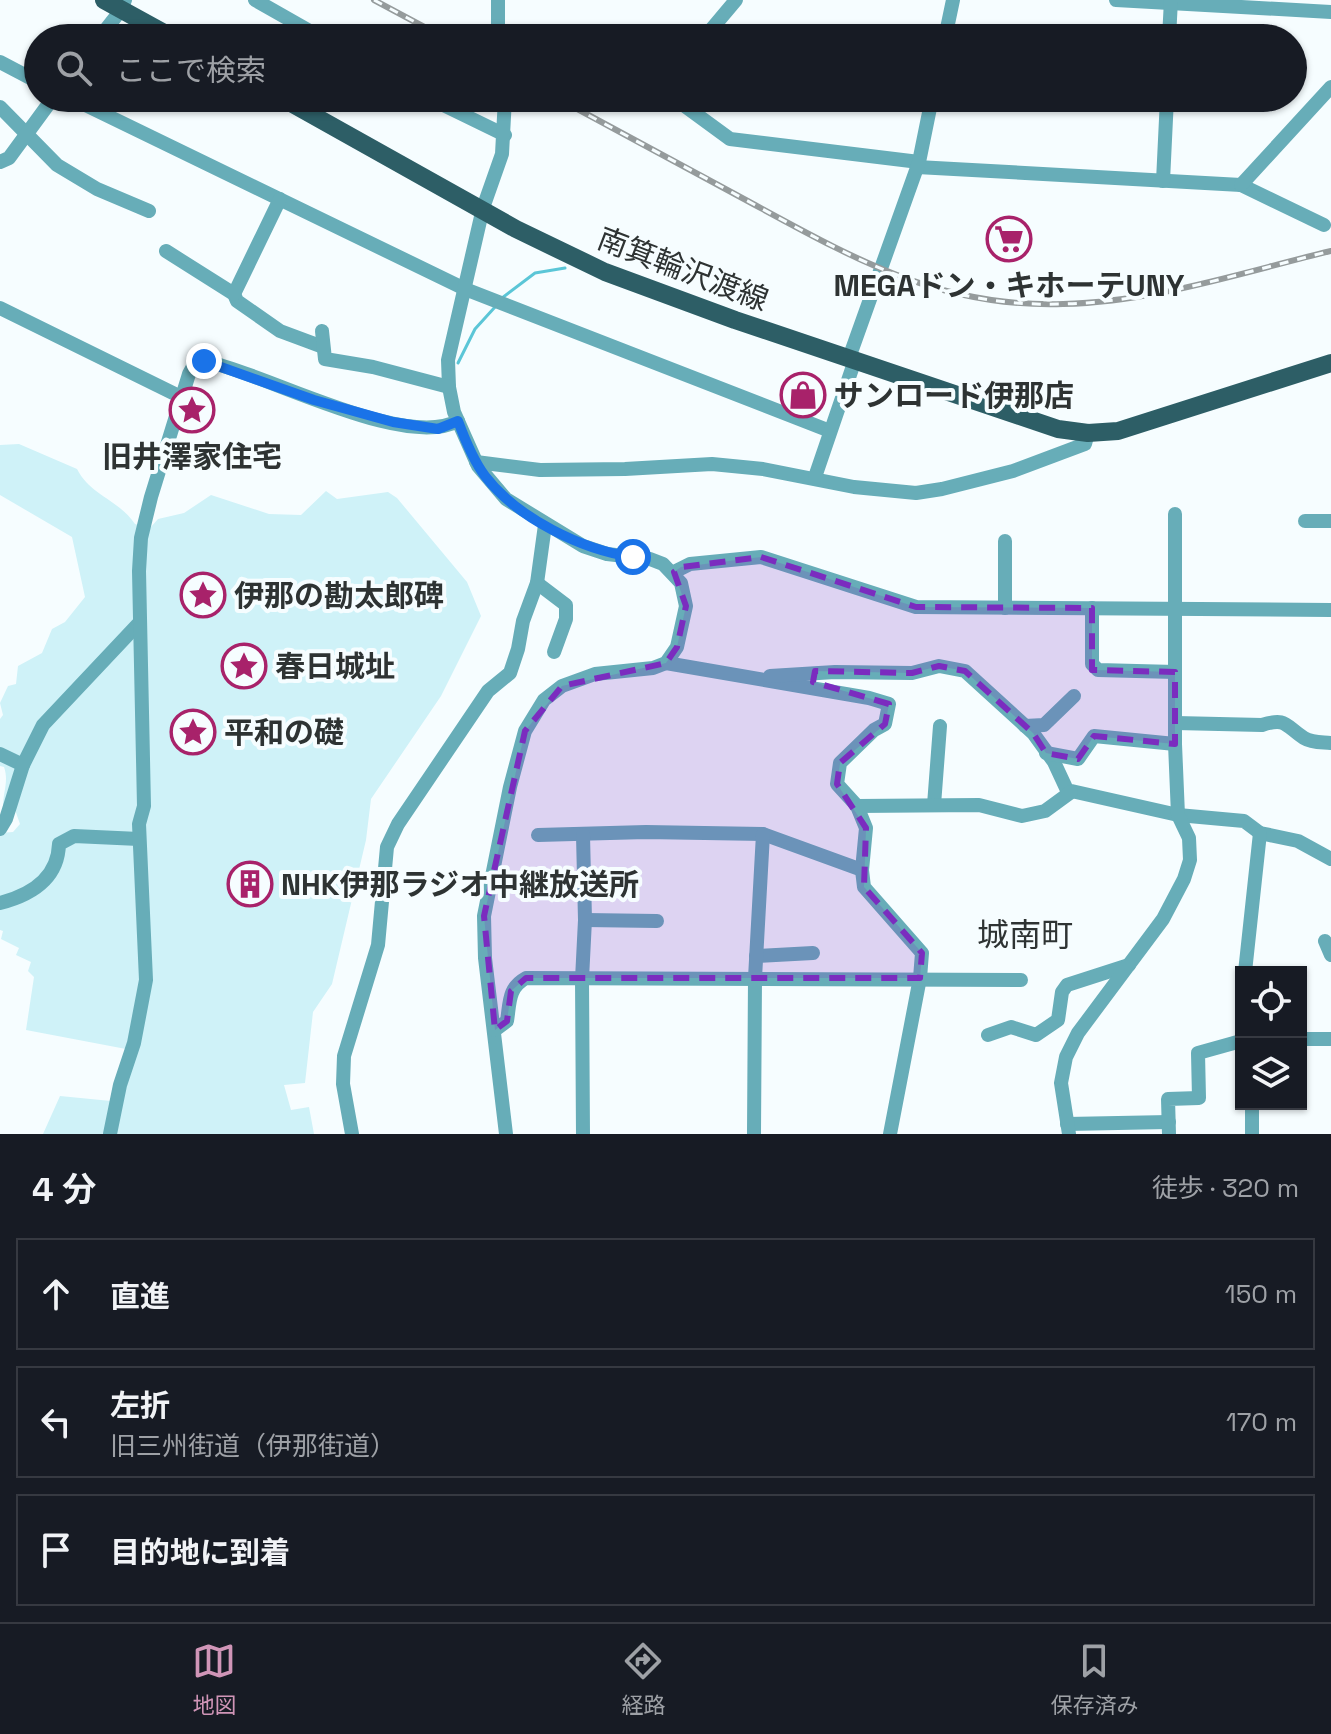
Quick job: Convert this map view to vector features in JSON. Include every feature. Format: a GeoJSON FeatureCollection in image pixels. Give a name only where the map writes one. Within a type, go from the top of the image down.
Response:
{"type":"FeatureCollection","features":[{"type":"Feature","properties":{"kind":"main road"},"geometry":{"type":"LineString","coordinates":[[104,0],[123,5],[152,24]]}},
{"type":"Feature","properties":{"kind":"main road","name":"南箕輪沢渡線"},"geometry":{"type":"LineString","coordinates":[[308,112],[545,244],[605,272],[1058,429],[1105,433],[1136,427],[1331,363]]}},
{"type":"Feature","properties":{"kind":"street"},"geometry":{"type":"LineString","coordinates":[[255,0],[297,24]]}},
{"type":"Feature","properties":{"kind":"street"},"geometry":{"type":"LineString","coordinates":[[498,0],[498,24]]}},
{"type":"Feature","properties":{"kind":"street"},"geometry":{"type":"LineString","coordinates":[[716,24],[736,0]]}},
{"type":"Feature","properties":{"kind":"street"},"geometry":{"type":"LineString","coordinates":[[948,24],[953,0]]}},
{"type":"Feature","properties":{"kind":"street"},"geometry":{"type":"LineString","coordinates":[[1116,0],[1331,12]]}},
{"type":"Feature","properties":{"kind":"street"},"geometry":{"type":"LineString","coordinates":[[1170,24],[1171,2]]}},
{"type":"Feature","properties":{"kind":"street"},"geometry":{"type":"LineString","coordinates":[[109,24],[123,5]]}},
{"type":"Feature","properties":{"kind":"street"},"geometry":{"type":"LineString","coordinates":[[0,62],[24,75]]}},
{"type":"Feature","properties":{"kind":"street"},"geometry":{"type":"LineString","coordinates":[[1241,185],[1331,87]]}},
{"type":"Feature","properties":{"kind":"street"},"geometry":{"type":"LineString","coordinates":[[0,107],[57,165],[97,189],[149,211]]}},
{"type":"Feature","properties":{"kind":"street"},"geometry":{"type":"LineString","coordinates":[[0,162],[9,158],[43,112]]}},
{"type":"Feature","properties":{"kind":"street"},"geometry":{"type":"LineString","coordinates":[[100,112],[465,289],[830,431]]}},
{"type":"Feature","properties":{"kind":"street"},"geometry":{"type":"LineString","coordinates":[[458,112],[505,135]]}},
{"type":"Feature","properties":{"kind":"street"},"geometry":{"type":"LineString","coordinates":[[505,112],[502,154],[483,208],[448,360],[449,387],[458,421],[476,462],[506,499],[583,546],[607,554],[650,559],[674,572],[684,593],[686,606],[677,647],[666,663]]}},
{"type":"Feature","properties":{"kind":"street"},"geometry":{"type":"LineString","coordinates":[[693,112],[730,139],[918,165],[1241,185],[1324,225]]}},
{"type":"Feature","properties":{"kind":"street"},"geometry":{"type":"LineString","coordinates":[[815,477],[918,165],[929,112]]}},
{"type":"Feature","properties":{"kind":"street"},"geometry":{"type":"LineString","coordinates":[[1163,181],[1166,112]]}},
{"type":"Feature","properties":{"kind":"street"},"geometry":{"type":"LineString","coordinates":[[234,294],[280,199]]}},
{"type":"Feature","properties":{"kind":"street"},"geometry":{"type":"LineString","coordinates":[[166,251],[234,294],[237,301],[280,331],[323,347]]}},
{"type":"Feature","properties":{"kind":"street"},"geometry":{"type":"LineString","coordinates":[[0,308],[181,397]]}},
{"type":"Feature","properties":{"kind":"street"},"geometry":{"type":"LineString","coordinates":[[322,331],[325,359],[373,367],[449,387]]}},
{"type":"Feature","properties":{"kind":"street"},"geometry":{"type":"LineString","coordinates":[[110,1134],[120,1085],[134,1043],[146,980],[139,839],[144,785],[141,538],[181,397],[194,365],[205,361],[314,400],[393,422],[438,429],[458,421]]}},
{"type":"Feature","properties":{"kind":"street"},"geometry":{"type":"LineString","coordinates":[[476,462],[540,470],[712,464],[815,477],[854,487],[916,493],[942,489],[1052,458],[1085,444],[1088,433]]}},
{"type":"Feature","properties":{"kind":"street"},"geometry":{"type":"LineString","coordinates":[[1175,514],[1178,815],[1189,838],[1190,860],[1184,879],[1163,919],[1078,1033],[1066,1057],[1061,1083],[1068,1129],[1169,1128],[1168,1099],[1199,1098],[1198,1053],[1235,1043]]}},
{"type":"Feature","properties":{"kind":"street"},"geometry":{"type":"LineString","coordinates":[[1305,521],[1331,521]]}},
{"type":"Feature","properties":{"kind":"street"},"geometry":{"type":"LineString","coordinates":[[352,1134],[343,1084],[344,1056],[378,945],[387,847],[429,777],[488,691],[510,673],[523,621],[537,583],[545,525]]}},
{"type":"Feature","properties":{"kind":"street"},"geometry":{"type":"LineString","coordinates":[[1005,541],[1005,608]]}},
{"type":"Feature","properties":{"kind":"street"},"geometry":{"type":"LineString","coordinates":[[674,572],[690,564],[761,557],[916,607],[1331,610]]}},
{"type":"Feature","properties":{"kind":"street"},"geometry":{"type":"LineString","coordinates":[[537,583],[566,605],[566,619],[554,652]]}},
{"type":"Feature","properties":{"kind":"street"},"geometry":{"type":"LineString","coordinates":[[1092,608],[1092,664],[1098,670],[1175,672]]}},
{"type":"Feature","properties":{"kind":"street"},"geometry":{"type":"LineString","coordinates":[[0,829],[23,765],[43,725],[140,622]]}},
{"type":"Feature","properties":{"kind":"street"},"geometry":{"type":"LineString","coordinates":[[506,1134],[485,958],[484,916],[510,787],[525,731],[544,700],[562,686],[595,674],[653,668],[666,663],[889,704],[885,724],[874,730],[840,763],[837,784],[857,806],[866,828],[862,870],[864,887],[922,953],[890,1134]]}},
{"type":"Feature","properties":{"kind":"street"},"geometry":{"type":"LineString","coordinates":[[745,677],[835,672],[912,673],[939,666],[965,671],[1025,726],[1054,762],[1067,790],[1178,815],[1244,821],[1260,833],[1298,841],[1331,859]]}},
{"type":"Feature","properties":{"kind":"street"},"geometry":{"type":"LineString","coordinates":[[1025,726],[1044,725],[1074,696]]}},
{"type":"Feature","properties":{"kind":"street"},"geometry":{"type":"LineString","coordinates":[[1176,723],[1262,725],[1284,722],[1302,737],[1331,743]]}},
{"type":"Feature","properties":{"kind":"street"},"geometry":{"type":"LineString","coordinates":[[934,805],[940,726]]}},
{"type":"Feature","properties":{"kind":"street"},"geometry":{"type":"LineString","coordinates":[[1046,753],[1078,759],[1094,736],[1175,744]]}},
{"type":"Feature","properties":{"kind":"street"},"geometry":{"type":"LineString","coordinates":[[0,754],[23,765]]}},
{"type":"Feature","properties":{"kind":"street"},"geometry":{"type":"LineString","coordinates":[[857,806],[979,805],[1022,816],[1045,811],[1071,792]]}},
{"type":"Feature","properties":{"kind":"street"},"geometry":{"type":"LineString","coordinates":[[538,835],[646,832],[763,834],[862,870]]}},
{"type":"Feature","properties":{"kind":"street"},"geometry":{"type":"LineString","coordinates":[[1246,966],[1260,833]]}},
{"type":"Feature","properties":{"kind":"street"},"geometry":{"type":"LineString","coordinates":[[754,1134],[755,978],[763,834]]}},
{"type":"Feature","properties":{"kind":"street"},"geometry":{"type":"LineString","coordinates":[[583,835],[583,1134]]}},
{"type":"Feature","properties":{"kind":"street"},"geometry":{"type":"LineString","coordinates":[[0,903],[35,890],[49,875],[58,858],[59,844],[66,838],[139,839]]}},
{"type":"Feature","properties":{"kind":"street"},"geometry":{"type":"LineString","coordinates":[[585,920],[657,921]]}},
{"type":"Feature","properties":{"kind":"street"},"geometry":{"type":"LineString","coordinates":[[756,956],[813,953]]}},
{"type":"Feature","properties":{"kind":"street"},"geometry":{"type":"LineString","coordinates":[[988,1035],[1011,1027],[1036,1035],[1058,1020],[1062,992],[1067,985],[1129,965]]}},
{"type":"Feature","properties":{"kind":"street"},"geometry":{"type":"LineString","coordinates":[[495,1030],[507,1021],[511,991],[515,984],[526,978],[1021,980]]}},
{"type":"Feature","properties":{"kind":"street"},"geometry":{"type":"LineString","coordinates":[[1307,1039],[1331,1039]]}},
{"type":"Feature","properties":{"kind":"street"},"geometry":{"type":"LineString","coordinates":[[1252,1110],[1252,1134]]}},
{"type":"Feature","properties":{"kind":"highlighted area"},"geometry":{"type":"Polygon","coordinates":[[[761,557],[916,607],[1092,608],[1092,670],[1175,672],[1175,744],[1094,736],[1078,759],[1046,753],[1033,733],[965,671],[939,666],[912,673],[815,671],[813,682],[889,704],[885,724],[840,763],[837,784],[866,828],[864,887],[922,953],[920,978],[526,978],[511,991],[507,1021],[495,1030],[484,916],[525,731],[562,686],[666,663],[677,647],[686,606],[674,572],[681,567],[761,557]]]}},
{"type":"Feature","properties":{"kind":"shaded area"},"geometry":{"type":"Polygon","coordinates":[[[19,444],[77,469],[89,485],[135,524],[150,528],[158,519],[184,513],[211,495],[269,514],[301,515],[326,491],[337,499],[388,492],[397,498],[467,582],[481,616],[441,696],[371,799],[366,840],[332,984],[313,1012],[305,1083],[284,1085],[291,1110],[309,1107],[314,1134],[43,1134],[60,1096],[111,1101],[126,1049],[26,1030],[34,977],[28,971],[31,962],[16,955],[19,948],[1,939],[0,833],[13,832],[20,824],[14,807],[3,807],[6,777],[4,767],[0,766],[0,719],[3,715],[0,703],[8,686],[16,684],[18,666],[42,653],[52,629],[65,622],[85,597],[72,537],[0,495],[0,445],[19,444]]]}},
{"type":"Feature","properties":{"kind":"waterway"},"geometry":{"type":"LineString","coordinates":[[502,298],[535,273],[565,268]]}},
{"type":"Feature","properties":{"kind":"waterway"},"geometry":{"type":"LineString","coordinates":[[458,363],[475,329],[495,307]]}},
{"type":"Feature","properties":{"kind":"railway"},"geometry":{"type":"LineString","coordinates":[[374,0],[419,24]]}},
{"type":"Feature","properties":{"kind":"railway"},"geometry":{"type":"LineString","coordinates":[[583,112],[859,259],[935,288],[975,297],[1018,303],[1063,304],[1131,298],[1198,285],[1331,251]]}},
{"type":"Feature","properties":{"kind":"place","name":"MEGAドン・キホーテUNY"},"geometry":{"type":"Point","coordinates":[1009,239]}},
{"type":"Feature","properties":{"kind":"place","name":"サンロード伊那店"},"geometry":{"type":"Point","coordinates":[803,395]}},
{"type":"Feature","properties":{"kind":"place","name":"旧井澤家住宅"},"geometry":{"type":"Point","coordinates":[192,410]}},
{"type":"Feature","properties":{"kind":"place","name":"伊那の勘太郎碑"},"geometry":{"type":"Point","coordinates":[203,595]}},
{"type":"Feature","properties":{"kind":"place","name":"春日城址"},"geometry":{"type":"Point","coordinates":[244,666]}},
{"type":"Feature","properties":{"kind":"place","name":"平和の礎"},"geometry":{"type":"Point","coordinates":[193,732]}},
{"type":"Feature","properties":{"kind":"place","name":"NHK伊那ラジオ中継放送所"},"geometry":{"type":"Point","coordinates":[250,884]}},
{"type":"Feature","properties":{"kind":"district","name":"城南町"},"geometry":{"type":"Point","coordinates":[1025,935]}},
{"type":"Feature","properties":{"kind":"route"},"geometry":{"type":"LineString","coordinates":[[204,361],[314,400],[393,422],[438,429],[458,421],[478,466],[506,499],[583,546],[607,554],[633,557]]}}]}
